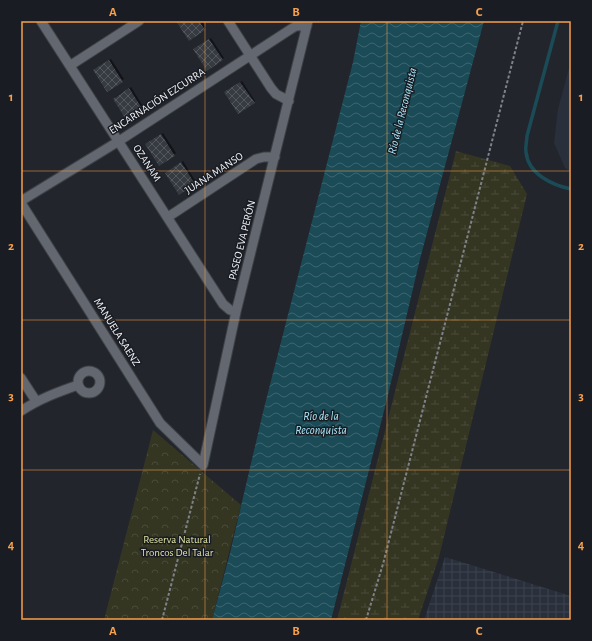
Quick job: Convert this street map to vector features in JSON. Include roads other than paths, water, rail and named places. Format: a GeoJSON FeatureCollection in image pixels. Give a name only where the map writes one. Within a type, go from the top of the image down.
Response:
{"type":"FeatureCollection","features":[{"type":"Feature","properties":{"kind":"street","name":"OZANAM"},"geometry":{"type":"LineString","coordinates":[[42,21],[223,304],[230,310],[236,312]]}},
{"type":"Feature","properties":{"kind":"street"},"geometry":{"type":"LineString","coordinates":[[71,65],[139,21]]}},
{"type":"Feature","properties":{"kind":"street"},"geometry":{"type":"LineString","coordinates":[[228,21],[271,88],[276,94],[289,101]]}},
{"type":"Feature","properties":{"kind":"street","name":"ENCARNACIÓN EZCURRA"},"geometry":{"type":"LineString","coordinates":[[21,202],[119,141],[296,26],[307,23]]}},
{"type":"Feature","properties":{"kind":"street","name":"PASEO EVA PERÓN"},"geometry":{"type":"LineString","coordinates":[[203,465],[236,312],[307,23]]}},
{"type":"Feature","properties":{"kind":"street","name":"JUANA MANSO"},"geometry":{"type":"LineString","coordinates":[[168,217],[256,159],[275,157]]}},
{"type":"Feature","properties":{"kind":"street","name":"MANUELA SAENZ"},"geometry":{"type":"LineString","coordinates":[[21,202],[160,423],[203,465]]}},
{"type":"Feature","properties":{"kind":"street"},"geometry":{"type":"LineString","coordinates":[[21,378],[36,401]]}},
{"type":"Feature","properties":{"kind":"street"},"geometry":{"type":"LineString","coordinates":[[21,411],[36,401],[55,392],[78,385]]}},
{"type":"Feature","properties":{"kind":"water","name":"Río de la Reconquista"},"geometry":{"type":"Polygon","coordinates":[[[361,21],[484,21],[420,259],[387,399],[331,620],[212,620],[230,553],[264,408],[353,62],[361,21]]]}},
{"type":"Feature","properties":{"kind":"waterway"},"geometry":{"type":"LineString","coordinates":[[558,21],[527,136],[526,150],[528,160],[536,172],[556,185],[571,189]]}},
{"type":"Feature","properties":{"kind":"park label","name":"Reserva Natural Troncos Del Talar"},"geometry":{"type":"Point","coordinates":[177,545]}}]}
